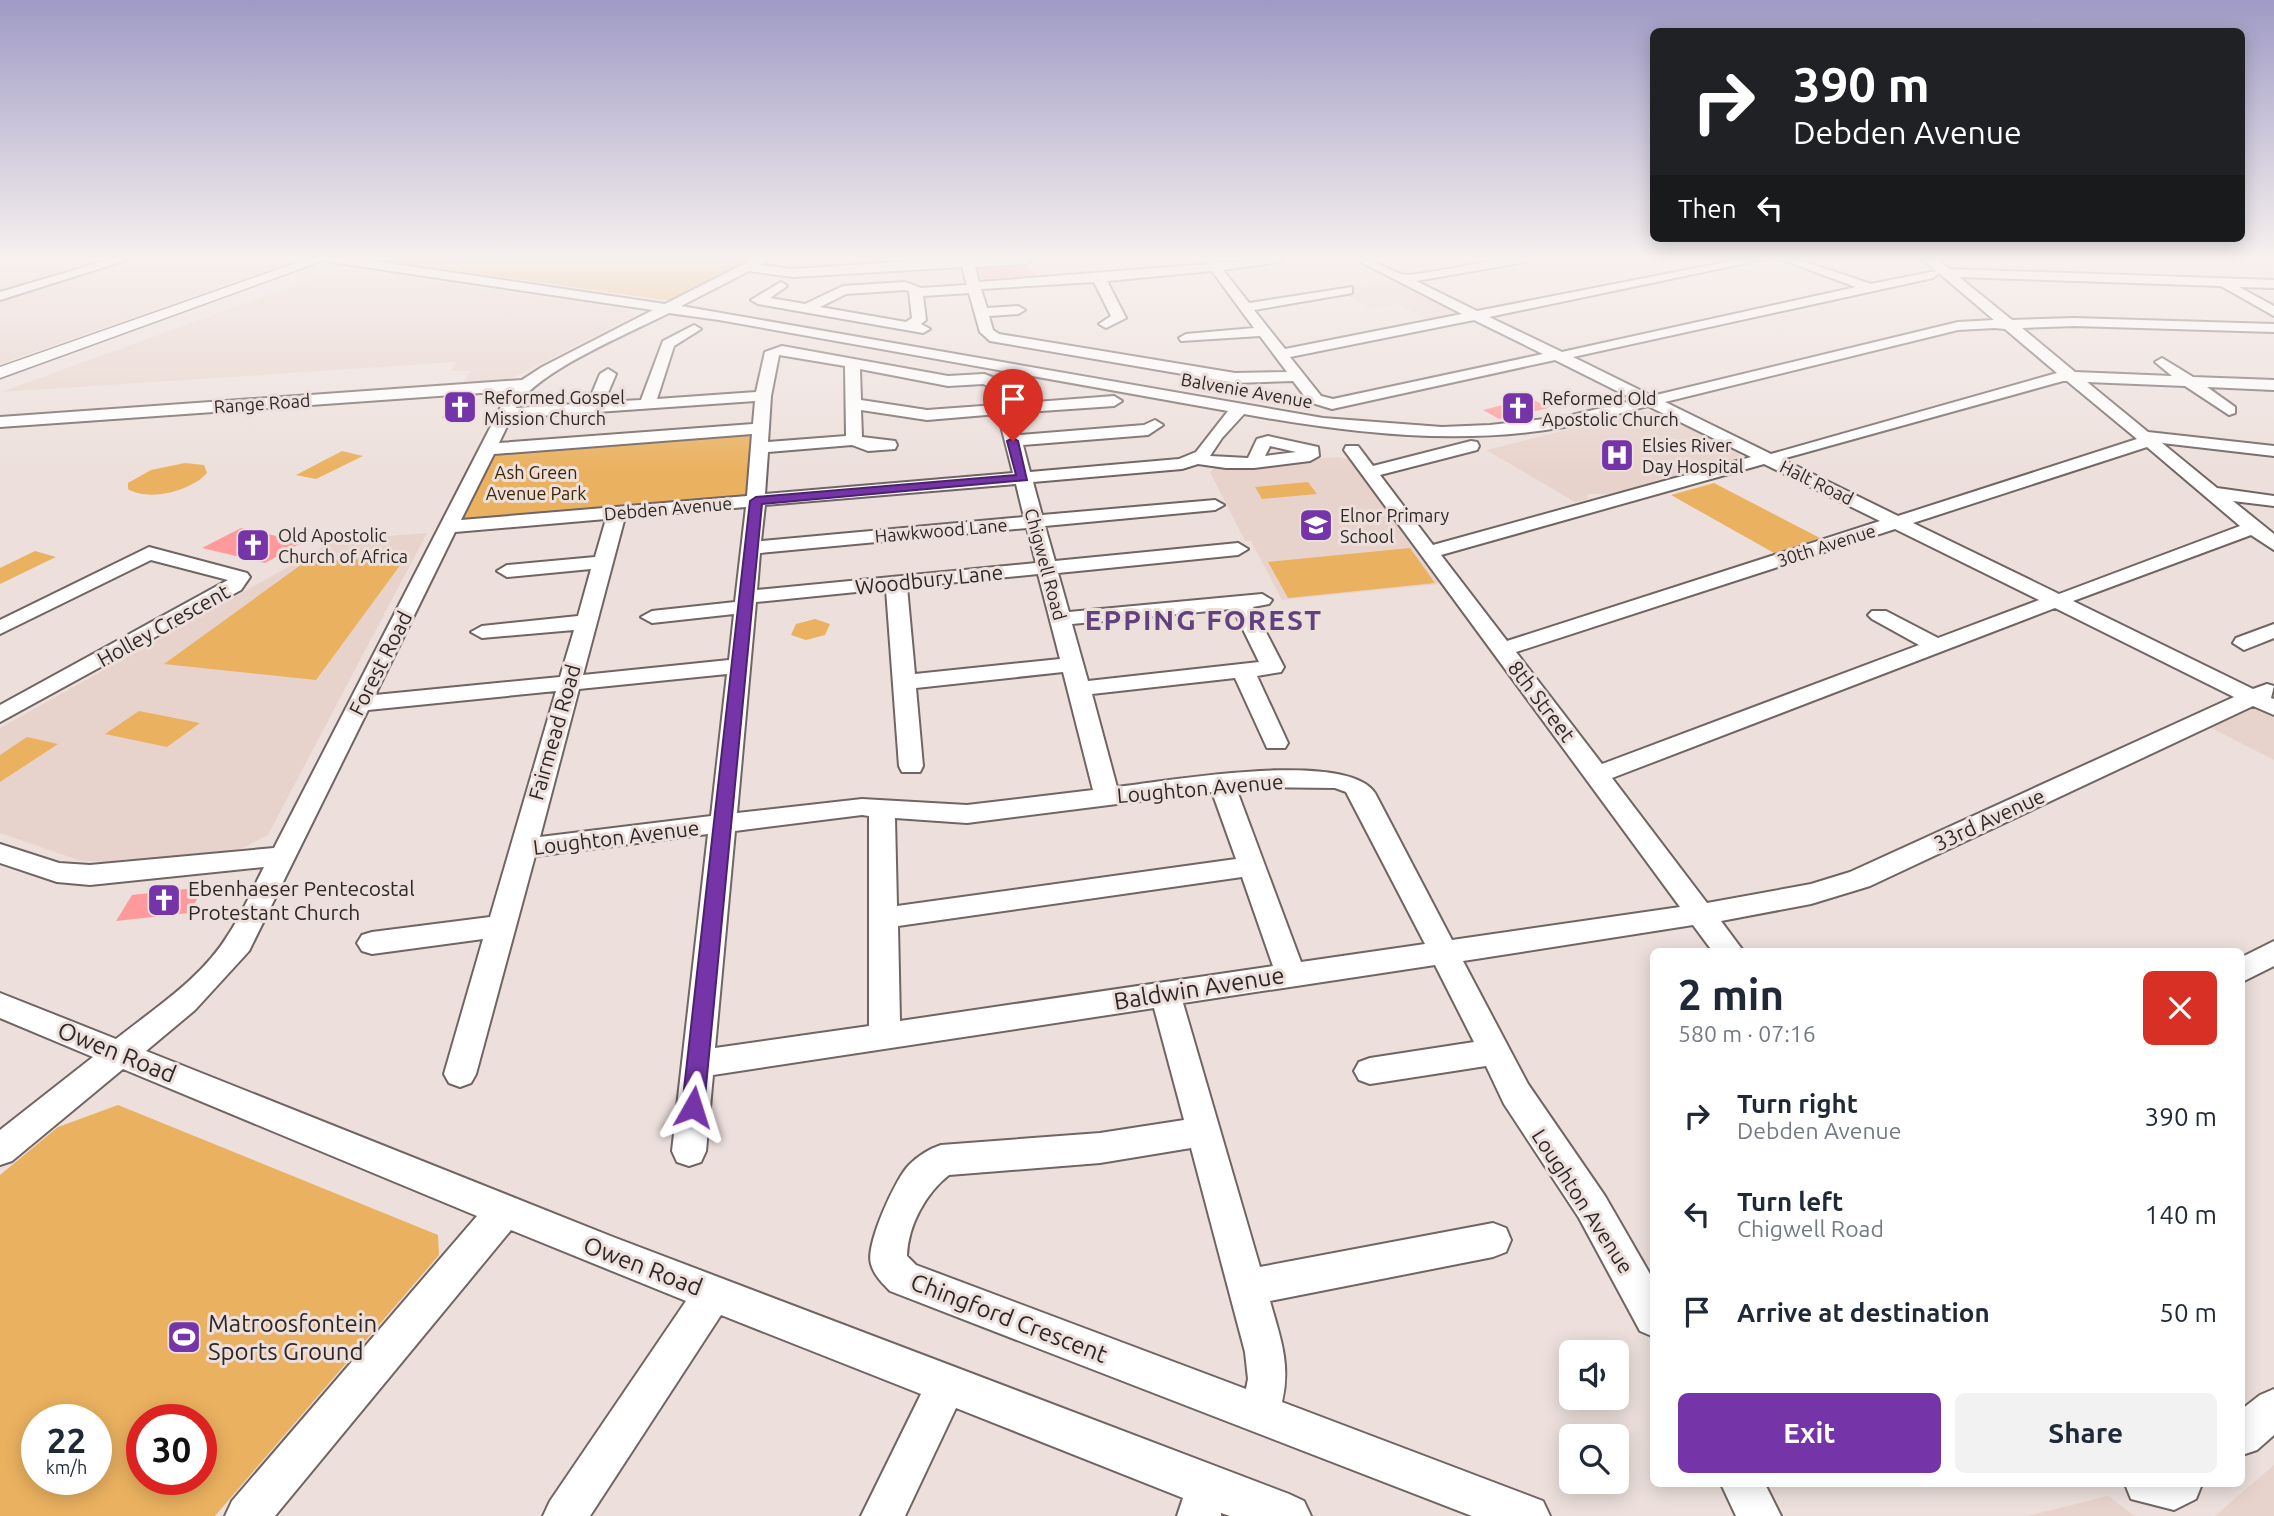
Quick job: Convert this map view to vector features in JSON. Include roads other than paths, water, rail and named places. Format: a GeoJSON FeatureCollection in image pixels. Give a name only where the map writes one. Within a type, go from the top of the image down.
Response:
{"type":"FeatureCollection","features":[{"type":"Feature","properties":{"kind":"main road"},"geometry":{"type":"LineString","coordinates":[[0,373],[124,329]]}},
{"type":"Feature","properties":{"kind":"street","name":"Forest Road"},"geometry":{"type":"LineString","coordinates":[[0,1150],[184,1002],[229,956],[248,929],[282,856],[516,392],[523,385],[629,329]]}},
{"type":"Feature","properties":{"kind":"street"},"geometry":{"type":"LineString","coordinates":[[647,404],[668,344],[694,329]]}},
{"type":"Feature","properties":{"kind":"street","name":"Balvenie Avenue"},"geometry":{"type":"LineString","coordinates":[[787,329],[1357,427],[1462,431],[1564,422],[1964,329]]}},
{"type":"Feature","properties":{"kind":"street"},"geometry":{"type":"LineString","coordinates":[[986,329],[995,338],[1207,374],[1245,379],[1297,376]]}},
{"type":"Feature","properties":{"kind":"street"},"geometry":{"type":"LineString","coordinates":[[1282,354],[1407,329]]}},
{"type":"Feature","properties":{"kind":"street","name":"Halt Road"},"geometry":{"type":"LineString","coordinates":[[1511,329],[2267,698]]}},
{"type":"Feature","properties":{"kind":"street"},"geometry":{"type":"LineString","coordinates":[[1207,374],[1191,343],[1265,331],[1315,399],[1343,403],[1680,329]]}},
{"type":"Feature","properties":{"kind":"street"},"geometry":{"type":"LineString","coordinates":[[2014,329],[2274,544]]}},
{"type":"Feature","properties":{"kind":"street"},"geometry":{"type":"LineString","coordinates":[[1118,359],[1122,354],[1119,343]]}},
{"type":"Feature","properties":{"kind":"street","name":"Chigwell Road"},"geometry":{"type":"LineString","coordinates":[[763,396],[770,354],[782,350],[950,381],[992,381],[998,384],[1107,795]]}},
{"type":"Feature","properties":{"kind":"street"},"geometry":{"type":"LineString","coordinates":[[2162,362],[2229,410]]}},
{"type":"Feature","properties":{"kind":"street"},"geometry":{"type":"LineString","coordinates":[[853,440],[852,365],[855,364]]}},
{"type":"Feature","properties":{"kind":"street"},"geometry":{"type":"LineString","coordinates":[[2257,365],[2274,377]]}},
{"type":"Feature","properties":{"kind":"street"},"geometry":{"type":"LineString","coordinates":[[594,408],[608,374]]}},
{"type":"Feature","properties":{"kind":"street"},"geometry":{"type":"LineString","coordinates":[[1429,552],[2052,378],[2274,385]]}},
{"type":"Feature","properties":{"kind":"street","name":"Range Road"},"geometry":{"type":"LineString","coordinates":[[0,422],[523,385]]}},
{"type":"Feature","properties":{"kind":"street"},"geometry":{"type":"LineString","coordinates":[[504,414],[763,396],[756,501],[689,1151]]}},
{"type":"Feature","properties":{"kind":"street"},"geometry":{"type":"LineString","coordinates":[[854,405],[870,405],[927,415],[1114,401]]}},
{"type":"Feature","properties":{"kind":"street"},"geometry":{"type":"LineString","coordinates":[[1199,459],[1240,408]]}},
{"type":"Feature","properties":{"kind":"street"},"geometry":{"type":"LineString","coordinates":[[1013,441],[1148,430],[1155,425]]}},
{"type":"Feature","properties":{"kind":"street"},"geometry":{"type":"LineString","coordinates":[[487,449],[760,438],[853,440],[868,446],[889,445]]}},
{"type":"Feature","properties":{"kind":"street"},"geometry":{"type":"LineString","coordinates":[[2146,439],[2274,451]]}},
{"type":"Feature","properties":{"kind":"street","name":"30th Avenue"},"geometry":{"type":"LineString","coordinates":[[1503,649],[2146,439]]}},
{"type":"Feature","properties":{"kind":"street"},"geometry":{"type":"LineString","coordinates":[[1369,472],[1471,446]]}},
{"type":"Feature","properties":{"kind":"street","name":"8th Street"},"geometry":{"type":"LineString","coordinates":[[1352,450],[1726,948]]}},
{"type":"Feature","properties":{"kind":"street","name":"Debden Avenue"},"geometry":{"type":"LineString","coordinates":[[448,527],[1182,464],[1199,459],[1220,463],[1255,460]]}},
{"type":"Feature","properties":{"kind":"street"},"geometry":{"type":"LineString","coordinates":[[2212,493],[2274,500]]}},
{"type":"Feature","properties":{"kind":"street","name":"Hawkwood Lane"},"geometry":{"type":"LineString","coordinates":[[751,548],[1215,505]]}},
{"type":"Feature","properties":{"kind":"street","name":"Fairmead Road"},"geometry":{"type":"LineString","coordinates":[[460,1073],[617,513]]}},
{"type":"Feature","properties":{"kind":"street"},"geometry":{"type":"LineString","coordinates":[[1597,775],[2255,527]]}},
{"type":"Feature","properties":{"kind":"street","name":"Woodbury Lane"},"geometry":{"type":"LineString","coordinates":[[653,617],[896,582],[1238,549]]}},
{"type":"Feature","properties":{"kind":"street","name":"Holley Crescent"},"geometry":{"type":"LineString","coordinates":[[0,628],[149,553],[240,577],[234,586],[0,715]]}},
{"type":"Feature","properties":{"kind":"street"},"geometry":{"type":"LineString","coordinates":[[507,571],[603,562]]}},
{"type":"Feature","properties":{"kind":"street"},"geometry":{"type":"LineString","coordinates":[[896,582],[911,766]]}},
{"type":"Feature","properties":{"kind":"street"},"geometry":{"type":"LineString","coordinates":[[1060,620],[1262,600]]}},
{"type":"Feature","properties":{"kind":"street"},"geometry":{"type":"LineString","coordinates":[[1079,689],[1273,667],[1243,607],[1232,602]]}},
{"type":"Feature","properties":{"kind":"street"},"geometry":{"type":"LineString","coordinates":[[1879,615],[1937,646]]}},
{"type":"Feature","properties":{"kind":"street"},"geometry":{"type":"LineString","coordinates":[[482,632],[586,622]]}},
{"type":"Feature","properties":{"kind":"street"},"geometry":{"type":"LineString","coordinates":[[2244,643],[2274,630]]}},
{"type":"Feature","properties":{"kind":"street"},"geometry":{"type":"LineString","coordinates":[[904,682],[1073,664]]}},
{"type":"Feature","properties":{"kind":"street"},"geometry":{"type":"LineString","coordinates":[[359,704],[739,666]]}},
{"type":"Feature","properties":{"kind":"street"},"geometry":{"type":"LineString","coordinates":[[1243,670],[1276,743]]}},
{"type":"Feature","properties":{"kind":"street","name":"33rd Avenue"},"geometry":{"type":"LineString","coordinates":[[1701,914],[1837,888],[2267,698]]}},
{"type":"Feature","properties":{"kind":"street","name":"Loughton Avenue"},"geometry":{"type":"LineString","coordinates":[[522,848],[852,808],[882,807],[967,814],[1222,782],[1337,780],[1355,786],[1493,1052],[1542,1137],[1609,1236],[1650,1311]]}},
{"type":"Feature","properties":{"kind":"street"},"geometry":{"type":"LineString","coordinates":[[1222,782],[1291,974]]}},
{"type":"Feature","properties":{"kind":"street"},"geometry":{"type":"LineString","coordinates":[[882,807],[885,1035]]}},
{"type":"Feature","properties":{"kind":"street"},"geometry":{"type":"LineString","coordinates":[[0,853],[57,872],[90,876],[282,856]]}},
{"type":"Feature","properties":{"kind":"street"},"geometry":{"type":"LineString","coordinates":[[884,918],[1252,866]]}},
{"type":"Feature","properties":{"kind":"street","name":"Baldwin Avenue"},"geometry":{"type":"LineString","coordinates":[[697,1064],[1442,950],[1701,914]]}},
{"type":"Feature","properties":{"kind":"street"},"geometry":{"type":"LineString","coordinates":[[372,943],[501,926]]}},
{"type":"Feature","properties":{"kind":"street"},"geometry":{"type":"LineString","coordinates":[[2245,969],[2274,952]]}},
{"type":"Feature","properties":{"kind":"street"},"geometry":{"type":"LineString","coordinates":[[1165,993],[1268,1365],[1259,1414],[1528,1516]]}},
{"type":"Feature","properties":{"kind":"street","name":"Owen Road"},"geometry":{"type":"LineString","coordinates":[[0,1005],[505,1211],[946,1386],[1204,1502],[1289,1516]]}},
{"type":"Feature","properties":{"kind":"street"},"geometry":{"type":"LineString","coordinates":[[1370,1071],[1493,1052]]}},
{"type":"Feature","properties":{"kind":"street","name":"Chingford Crescent"},"geometry":{"type":"LineString","coordinates":[[1203,1131],[1100,1148],[942,1160],[919,1178],[889,1239],[888,1262],[903,1278],[1259,1414]]}},
{"type":"Feature","properties":{"kind":"street"},"geometry":{"type":"LineString","coordinates":[[247,1516],[505,1211]]}},
{"type":"Feature","properties":{"kind":"street"},"geometry":{"type":"LineString","coordinates":[[1247,1287],[1493,1240]]}},
{"type":"Feature","properties":{"kind":"street"},"geometry":{"type":"LineString","coordinates":[[565,1516],[714,1293]]}},
{"type":"Feature","properties":{"kind":"street"},"geometry":{"type":"LineString","coordinates":[[883,1516],[946,1386]]}},
{"type":"Feature","properties":{"kind":"street"},"geometry":{"type":"LineString","coordinates":[[2245,1433],[2274,1409]]}},
{"type":"Feature","properties":{"kind":"street"},"geometry":{"type":"LineString","coordinates":[[1744,1487],[1759,1516]]}},
{"type":"Feature","properties":{"kind":"place","name":"Reformed Gospel Mission Church"},"geometry":{"type":"Point","coordinates":[460,407]}},
{"type":"Feature","properties":{"kind":"place","name":"Reformed Old Apostolic Church"},"geometry":{"type":"Point","coordinates":[1518,408]}},
{"type":"Feature","properties":{"kind":"place","name":"Elsies River Day Hospital"},"geometry":{"type":"Point","coordinates":[1617,455]}},
{"type":"Feature","properties":{"kind":"place","name":"Elnor Primary School"},"geometry":{"type":"Point","coordinates":[1316,525]}},
{"type":"Feature","properties":{"kind":"place","name":"Old Apostolic Church of Africa"},"geometry":{"type":"Point","coordinates":[253,545]}},
{"type":"Feature","properties":{"kind":"place","name":"Ebenhaeser Pentecostal Protestant Church"},"geometry":{"type":"Point","coordinates":[164,900]}},
{"type":"Feature","properties":{"kind":"place","name":"Matroosfontein Sports Ground"},"geometry":{"type":"Point","coordinates":[184,1337]}},
{"type":"Feature","properties":{"kind":"district","name":"EPPING FOREST"},"geometry":{"type":"Point","coordinates":[1204,619]}},
{"type":"Feature","properties":{"kind":"park label","name":"Ash Green Avenue Park"},"geometry":{"type":"Point","coordinates":[536,482]}}]}
